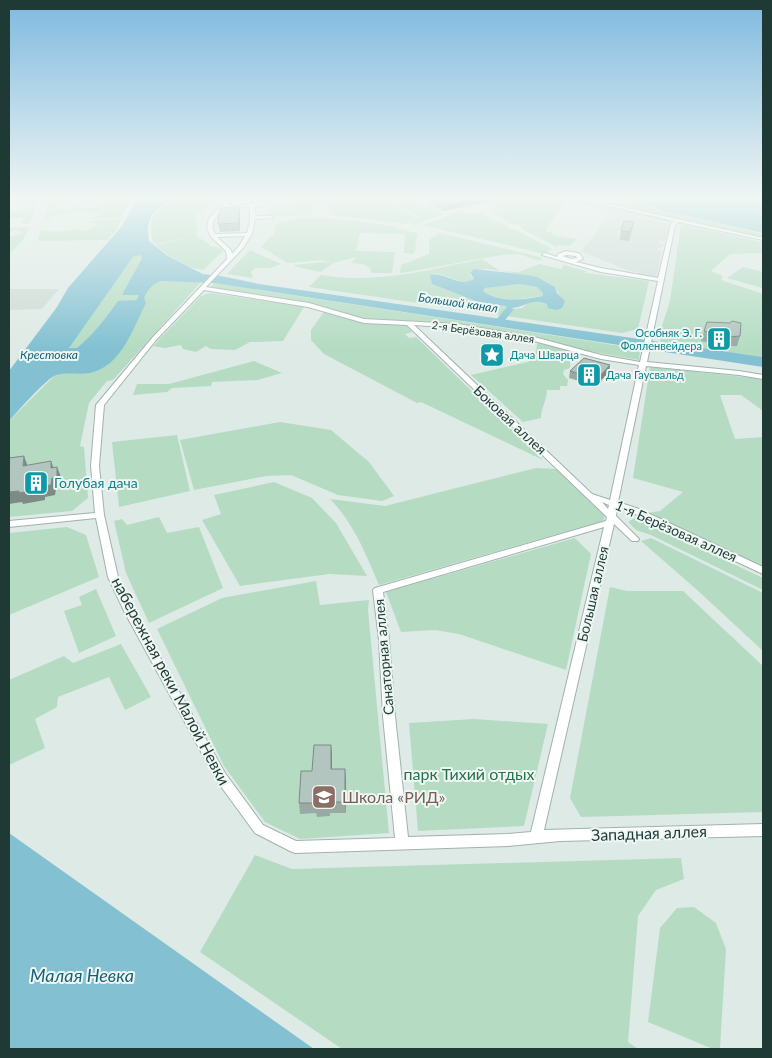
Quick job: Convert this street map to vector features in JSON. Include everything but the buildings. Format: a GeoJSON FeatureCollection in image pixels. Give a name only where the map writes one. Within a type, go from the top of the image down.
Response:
{"type":"FeatureCollection","features":[{"type":"Feature","properties":{"kind":"street"},"geometry":{"type":"LineString","coordinates":[[228,249],[230,253],[229,259]]}},
{"type":"Feature","properties":{"kind":"street","name":"набережная реки Малой Невки"},"geometry":{"type":"LineString","coordinates":[[239,249],[154,339],[100,405],[95,466],[100,515],[113,577],[130,613],[221,777],[259,829],[295,847],[536,838]]}},
{"type":"Feature","properties":{"kind":"street"},"geometry":{"type":"LineString","coordinates":[[545,255],[601,270],[662,280],[668,249]]}},
{"type":"Feature","properties":{"kind":"street","name":"Большая аллея"},"geometry":{"type":"LineString","coordinates":[[536,838],[614,522],[614,503],[645,349],[662,280]]}},
{"type":"Feature","properties":{"kind":"street","name":"2-я Берёзовая аллея"},"geometry":{"type":"LineString","coordinates":[[205,285],[309,304],[364,321],[444,325],[508,334],[601,357],[643,364],[763,377]]}},
{"type":"Feature","properties":{"kind":"street","name":"Боковая аллея"},"geometry":{"type":"LineString","coordinates":[[408,324],[614,522],[635,539]]}},
{"type":"Feature","properties":{"kind":"street","name":"1-я Берёзовая аллея"},"geometry":{"type":"LineString","coordinates":[[588,495],[636,511],[763,571]]}},
{"type":"Feature","properties":{"kind":"street"},"geometry":{"type":"LineString","coordinates":[[9,524],[100,515]]}},
{"type":"Feature","properties":{"kind":"street","name":"Санаторная аллея"},"geometry":{"type":"LineString","coordinates":[[402,843],[378,590],[614,522]]}},
{"type":"Feature","properties":{"kind":"street","name":"Западная аллея"},"geometry":{"type":"LineString","coordinates":[[536,838],[763,830]]}},
{"type":"Feature","properties":{"kind":"shaded area"},"geometry":{"type":"Polygon","coordinates":[[[582,249],[658,249],[658,251],[662,251],[656,277],[629,271],[581,251],[582,249]]]}},
{"type":"Feature","properties":{"kind":"shaded area"},"geometry":{"type":"Polygon","coordinates":[[[9,289],[59,289],[42,309],[9,310],[9,289]]]}},
{"type":"Feature","properties":{"kind":"green space"},"geometry":{"type":"Polygon","coordinates":[[[161,249],[224,250],[203,270],[190,267],[161,249]]]}},
{"type":"Feature","properties":{"kind":"green space"},"geometry":{"type":"Polygon","coordinates":[[[265,249],[356,249],[356,251],[395,252],[392,273],[371,273],[370,268],[363,264],[351,263],[357,257],[333,263],[322,260],[288,263],[265,249]]]}},
{"type":"Feature","properties":{"kind":"green space"},"geometry":{"type":"Polygon","coordinates":[[[404,249],[415,249],[412,254],[400,252],[404,252],[404,249]]]}},
{"type":"Feature","properties":{"kind":"green space"},"geometry":{"type":"Polygon","coordinates":[[[429,249],[508,249],[540,257],[542,260],[513,254],[400,273],[401,265],[429,254],[429,249]]]}},
{"type":"Feature","properties":{"kind":"green space"},"geometry":{"type":"Polygon","coordinates":[[[525,249],[551,249],[544,254],[525,249]]]}},
{"type":"Feature","properties":{"kind":"green space"},"geometry":{"type":"Polygon","coordinates":[[[677,249],[762,249],[763,253],[730,254],[711,271],[723,276],[721,280],[763,294],[763,357],[660,342],[661,329],[670,301],[677,249]]]}},
{"type":"Feature","properties":{"kind":"green space"},"geometry":{"type":"Polygon","coordinates":[[[250,250],[281,264],[271,268],[255,268],[251,272],[253,278],[227,274],[250,250]]]}},
{"type":"Feature","properties":{"kind":"green space"},"geometry":{"type":"Polygon","coordinates":[[[140,255],[142,258],[132,277],[161,281],[201,282],[113,380],[107,381],[89,403],[80,446],[84,447],[88,498],[72,511],[9,517],[9,421],[55,375],[71,349],[69,346],[133,257],[140,255]]]}},
{"type":"Feature","properties":{"kind":"green space"},"geometry":{"type":"Polygon","coordinates":[[[482,259],[500,271],[519,272],[539,264],[561,269],[564,265],[586,271],[586,273],[649,281],[638,329],[622,333],[309,287],[321,275],[361,278],[422,271],[482,259]],[[488,269],[471,270],[470,274],[474,280],[463,282],[443,275],[433,274],[432,284],[478,302],[513,309],[522,308],[531,301],[547,304],[561,298],[555,287],[536,277],[488,269]]]}},
{"type":"Feature","properties":{"kind":"green space"},"geometry":{"type":"Polygon","coordinates":[[[333,263],[321,272],[294,265],[333,263]]]}},
{"type":"Feature","properties":{"kind":"green space"},"geometry":{"type":"Polygon","coordinates":[[[743,267],[763,272],[763,288],[727,278],[743,267]]]}},
{"type":"Feature","properties":{"kind":"green space"},"geometry":{"type":"Polygon","coordinates":[[[214,283],[640,349],[639,360],[576,349],[578,353],[570,358],[570,368],[564,370],[563,374],[568,380],[567,386],[560,386],[560,390],[547,390],[541,418],[523,422],[471,375],[528,362],[536,351],[538,338],[511,332],[434,322],[364,320],[312,303],[211,287],[214,283]]]}},
{"type":"Feature","properties":{"kind":"green space"},"geometry":{"type":"Polygon","coordinates":[[[519,284],[537,287],[544,293],[543,296],[504,299],[482,291],[485,288],[495,286],[519,284]]]}},
{"type":"Feature","properties":{"kind":"green space"},"geometry":{"type":"Polygon","coordinates":[[[210,293],[304,307],[283,341],[250,342],[235,350],[211,349],[206,346],[196,352],[183,349],[181,345],[165,348],[153,346],[201,296],[210,293]]]}},
{"type":"Feature","properties":{"kind":"green space"},"geometry":{"type":"Polygon","coordinates":[[[324,312],[363,323],[406,325],[412,332],[405,334],[409,338],[416,337],[543,460],[421,402],[417,403],[324,354],[311,340],[311,330],[324,312]]]}},
{"type":"Feature","properties":{"kind":"green space"},"geometry":{"type":"Polygon","coordinates":[[[254,361],[282,373],[258,380],[212,382],[211,386],[172,388],[167,392],[133,395],[137,384],[169,384],[254,361]]]}},
{"type":"Feature","properties":{"kind":"green space"},"geometry":{"type":"Polygon","coordinates":[[[650,367],[763,379],[763,411],[741,395],[720,395],[735,439],[763,437],[763,567],[648,513],[660,511],[683,492],[633,478],[650,367]]]}},
{"type":"Feature","properties":{"kind":"green space"},"geometry":{"type":"Polygon","coordinates":[[[280,422],[331,430],[369,462],[394,496],[382,501],[338,495],[291,475],[266,476],[194,490],[180,440],[280,422]]]}},
{"type":"Feature","properties":{"kind":"green space"},"geometry":{"type":"Polygon","coordinates":[[[177,435],[190,491],[119,507],[112,442],[177,435]]]}},
{"type":"Feature","properties":{"kind":"green space"},"geometry":{"type":"Polygon","coordinates":[[[536,468],[556,469],[605,516],[603,521],[379,585],[353,529],[330,499],[385,506],[536,468]]]}},
{"type":"Feature","properties":{"kind":"green space"},"geometry":{"type":"Polygon","coordinates":[[[274,482],[312,498],[336,523],[367,576],[329,574],[240,586],[202,520],[221,514],[214,495],[274,482]]]}},
{"type":"Feature","properties":{"kind":"green space"},"geometry":{"type":"Polygon","coordinates":[[[159,517],[167,533],[199,527],[223,588],[149,623],[126,573],[114,521],[122,519],[127,525],[159,517]]]}},
{"type":"Feature","properties":{"kind":"green space"},"geometry":{"type":"Polygon","coordinates":[[[635,518],[763,578],[763,590],[651,535],[636,530],[628,522],[635,518]]]}},
{"type":"Feature","properties":{"kind":"green space"},"geometry":{"type":"Polygon","coordinates":[[[67,527],[86,535],[99,577],[9,615],[9,533],[67,527]]]}},
{"type":"Feature","properties":{"kind":"green space"},"geometry":{"type":"Polygon","coordinates":[[[575,538],[591,554],[566,670],[459,634],[435,630],[401,632],[386,592],[575,538]]]}},
{"type":"Feature","properties":{"kind":"green space"},"geometry":{"type":"Polygon","coordinates":[[[651,538],[763,593],[763,651],[641,541],[651,538]]]}},
{"type":"Feature","properties":{"kind":"green space"},"geometry":{"type":"Polygon","coordinates":[[[316,581],[320,605],[369,600],[368,610],[389,833],[300,839],[265,822],[224,766],[157,629],[222,598],[316,581]]]}},
{"type":"Feature","properties":{"kind":"green space"},"geometry":{"type":"Polygon","coordinates":[[[610,587],[627,591],[683,591],[763,666],[763,812],[581,817],[570,798],[610,587]]]}},
{"type":"Feature","properties":{"kind":"green space"},"geometry":{"type":"Polygon","coordinates":[[[96,589],[116,636],[79,653],[64,611],[82,605],[79,597],[96,589]]]}},
{"type":"Feature","properties":{"kind":"green space"},"geometry":{"type":"Polygon","coordinates":[[[121,644],[151,697],[125,710],[109,677],[58,697],[57,707],[35,719],[45,748],[9,765],[9,680],[64,656],[73,663],[121,644]]]}},
{"type":"Feature","properties":{"kind":"green space","name":"парк Тихий отдых"},"geometry":{"type":"Polygon","coordinates":[[[474,719],[548,724],[524,826],[418,831],[409,723],[474,719]]]}},
{"type":"Feature","properties":{"kind":"green space"},"geometry":{"type":"Polygon","coordinates":[[[255,855],[292,869],[681,858],[684,879],[656,890],[638,916],[628,1042],[638,1049],[342,1049],[200,952],[255,855]]]}},
{"type":"Feature","properties":{"kind":"green space"},"geometry":{"type":"Polygon","coordinates":[[[694,907],[716,923],[726,949],[720,1049],[713,1049],[648,1022],[660,928],[677,908],[694,907]]]}},
{"type":"Feature","properties":{"kind":"water","name":"Крестовка"},"geometry":{"type":"Polygon","coordinates":[[[102,249],[160,249],[168,256],[203,274],[259,284],[763,357],[763,367],[214,283],[161,281],[153,285],[147,292],[144,298],[146,303],[131,334],[125,345],[110,363],[90,373],[64,374],[52,377],[39,388],[9,421],[9,371],[57,307],[68,288],[102,249]],[[140,255],[133,257],[69,348],[77,348],[83,343],[118,301],[137,300],[139,295],[122,295],[142,258],[140,255]]]}},
{"type":"Feature","properties":{"kind":"water"},"geometry":{"type":"Polygon","coordinates":[[[474,269],[537,277],[555,287],[557,293],[565,301],[562,308],[557,310],[548,308],[547,304],[541,302],[531,302],[519,307],[508,308],[478,302],[432,284],[430,275],[441,275],[463,282],[474,279],[470,272],[474,269]],[[519,284],[485,288],[483,291],[489,295],[504,299],[528,299],[543,296],[543,293],[537,287],[519,284]]]}},
{"type":"Feature","properties":{"kind":"water","name":"Малая Невка"},"geometry":{"type":"Polygon","coordinates":[[[9,833],[314,1049],[9,1049],[9,833]]]}},
{"type":"Feature","properties":{"kind":"waterway","name":"Большой канал"},"geometry":{"type":"LineString","coordinates":[[498,323],[510,309]]}},
{"type":"Feature","properties":{"kind":"place","name":"Особняк Э. Г. Фолленвейдера"},"geometry":{"type":"Point","coordinates":[719,339]}},
{"type":"Feature","properties":{"kind":"place","name":"Дача Шварца"},"geometry":{"type":"Point","coordinates":[492,355]}},
{"type":"Feature","properties":{"kind":"place","name":"Дача Гаусвальд"},"geometry":{"type":"Point","coordinates":[589,375]}},
{"type":"Feature","properties":{"kind":"place","name":"Голубая дача"},"geometry":{"type":"Point","coordinates":[36,483]}},
{"type":"Feature","properties":{"kind":"place","name":"Школа «РИД»"},"geometry":{"type":"Point","coordinates":[324,797]}}]}
